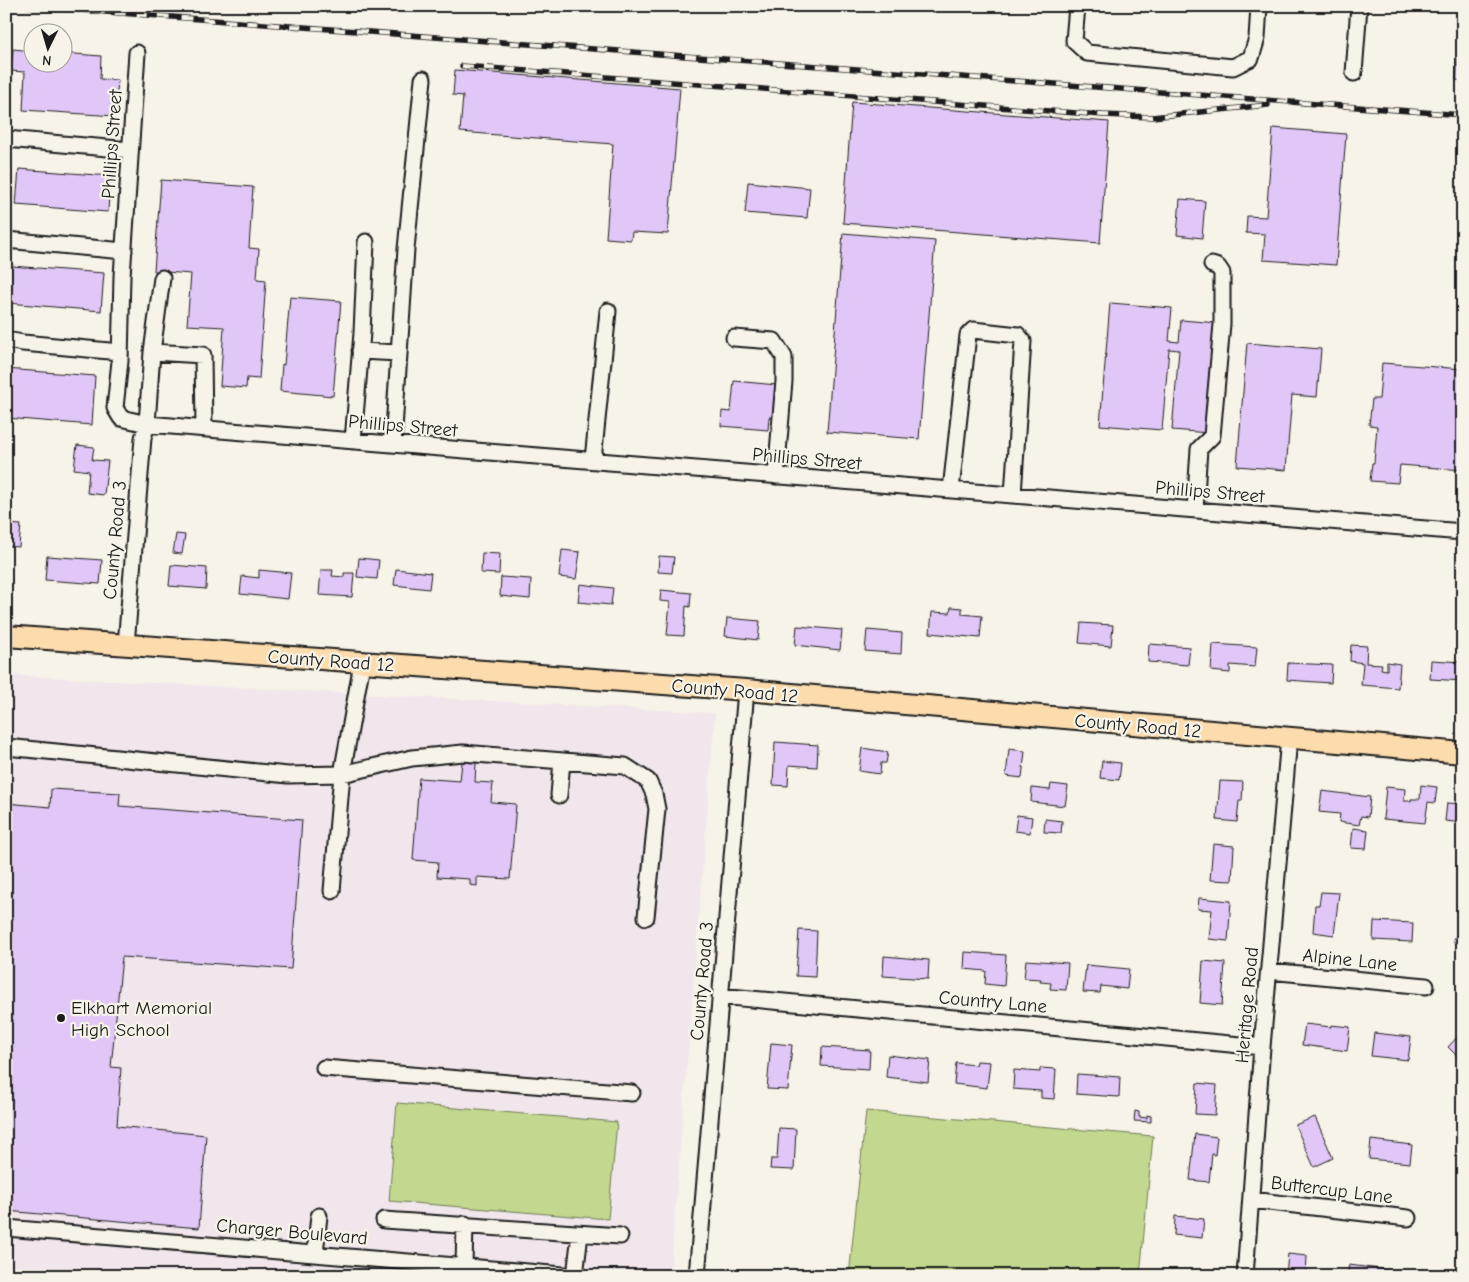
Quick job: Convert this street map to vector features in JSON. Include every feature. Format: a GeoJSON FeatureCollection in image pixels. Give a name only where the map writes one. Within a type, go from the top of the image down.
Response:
{"type":"FeatureCollection","features":[{"type":"Feature","properties":{"kind":"main road","name":"County Road 12"},"geometry":{"type":"LineString","coordinates":[[6,636],[746,690],[1463,754]]}},
{"type":"Feature","properties":{"kind":"street"},"geometry":{"type":"LineString","coordinates":[[1077,6],[1074,41],[1087,53],[1233,67],[1251,58],[1257,38],[1259,6]]}},
{"type":"Feature","properties":{"kind":"street"},"geometry":{"type":"LineString","coordinates":[[1354,73],[1359,6]]}},
{"type":"Feature","properties":{"kind":"street","name":"Phillips Street"},"geometry":{"type":"LineString","coordinates":[[138,53],[130,150],[116,408],[121,418],[145,431],[204,428],[1463,532]]}},
{"type":"Feature","properties":{"kind":"street"},"geometry":{"type":"LineString","coordinates":[[393,444],[406,249],[423,79]]}},
{"type":"Feature","properties":{"kind":"street"},"geometry":{"type":"LineString","coordinates":[[6,139],[130,150]]}},
{"type":"Feature","properties":{"kind":"street"},"geometry":{"type":"LineString","coordinates":[[6,240],[124,251]]}},
{"type":"Feature","properties":{"kind":"street"},"geometry":{"type":"LineString","coordinates":[[353,441],[366,242]]}},
{"type":"Feature","properties":{"kind":"street"},"geometry":{"type":"LineString","coordinates":[[1196,510],[1198,449],[1212,436],[1222,324],[1222,273],[1218,267],[1212,264]]}},
{"type":"Feature","properties":{"kind":"street","name":"County Road 3"},"geometry":{"type":"LineString","coordinates":[[126,645],[152,352],[162,278]]}},
{"type":"Feature","properties":{"kind":"street"},"geometry":{"type":"LineString","coordinates":[[593,460],[608,311]]}},
{"type":"Feature","properties":{"kind":"street"},"geometry":{"type":"LineString","coordinates":[[951,490],[968,335],[973,330],[1018,335],[1023,341],[1013,495]]}},
{"type":"Feature","properties":{"kind":"street"},"geometry":{"type":"LineString","coordinates":[[734,338],[774,341],[784,357],[784,382],[776,476]]}},
{"type":"Feature","properties":{"kind":"street"},"geometry":{"type":"LineString","coordinates":[[6,340],[22,344],[120,352]]}},
{"type":"Feature","properties":{"kind":"street"},"geometry":{"type":"LineString","coordinates":[[360,351],[399,353]]}},
{"type":"Feature","properties":{"kind":"street"},"geometry":{"type":"LineString","coordinates":[[152,352],[203,355],[204,428]]}},
{"type":"Feature","properties":{"kind":"street"},"geometry":{"type":"LineString","coordinates":[[332,891],[342,774],[362,663]]}},
{"type":"Feature","properties":{"kind":"street","name":"County Road 3"},"geometry":{"type":"LineString","coordinates":[[697,1276],[746,690]]}},
{"type":"Feature","properties":{"kind":"street","name":"Heritage Road"},"geometry":{"type":"LineString","coordinates":[[1245,1276],[1262,1047],[1289,738]]}},
{"type":"Feature","properties":{"kind":"street"},"geometry":{"type":"LineString","coordinates":[[6,748],[288,775],[342,774],[412,758],[463,753],[625,766],[648,781],[654,794],[657,809],[646,917]]}},
{"type":"Feature","properties":{"kind":"street"},"geometry":{"type":"LineString","coordinates":[[559,795],[562,761]]}},
{"type":"Feature","properties":{"kind":"street","name":"Alpine Lane"},"geometry":{"type":"LineString","coordinates":[[1269,971],[1426,986]]}},
{"type":"Feature","properties":{"kind":"street","name":"Country Lane"},"geometry":{"type":"LineString","coordinates":[[720,996],[1262,1047]]}},
{"type":"Feature","properties":{"kind":"street"},"geometry":{"type":"LineString","coordinates":[[324,1068],[632,1093]]}},
{"type":"Feature","properties":{"kind":"street","name":"Buttercup Lane"},"geometry":{"type":"LineString","coordinates":[[1251,1200],[1408,1218]]}},
{"type":"Feature","properties":{"kind":"street"},"geometry":{"type":"LineString","coordinates":[[315,1253],[319,1216]]}},
{"type":"Feature","properties":{"kind":"street"},"geometry":{"type":"LineString","coordinates":[[384,1220],[620,1236]]}},
{"type":"Feature","properties":{"kind":"street"},"geometry":{"type":"LineString","coordinates":[[464,1266],[465,1224]]}},
{"type":"Feature","properties":{"kind":"street","name":"Charger Boulevard"},"geometry":{"type":"LineString","coordinates":[[6,1228],[575,1276]]}},
{"type":"Feature","properties":{"kind":"street"},"geometry":{"type":"LineString","coordinates":[[575,1276],[580,1234]]}},
{"type":"Feature","properties":{"kind":"shaded area"},"geometry":{"type":"Polygon","coordinates":[[[6,675],[715,713],[670,1276],[6,1276],[6,675]]]}},
{"type":"Feature","properties":{"kind":"green space"},"geometry":{"type":"Polygon","coordinates":[[[397,1103],[617,1122],[608,1219],[389,1201],[397,1103]]]}},
{"type":"Feature","properties":{"kind":"green space"},"geometry":{"type":"Polygon","coordinates":[[[866,1111],[1153,1136],[1140,1276],[849,1276],[866,1111]]]}},
{"type":"Feature","properties":{"kind":"building"},"geometry":{"type":"Polygon","coordinates":[[[13,49],[22,50],[22,72],[11,71],[13,49]]]}},
{"type":"Feature","properties":{"kind":"building"},"geometry":{"type":"Polygon","coordinates":[[[72,54],[101,56],[100,79],[118,80],[115,116],[23,110],[25,72],[72,72],[72,54]]]}},
{"type":"Feature","properties":{"kind":"building"},"geometry":{"type":"Polygon","coordinates":[[[1458,57],[1463,57],[1463,81],[1456,80],[1458,57]]]}},
{"type":"Feature","properties":{"kind":"building"},"geometry":{"type":"Polygon","coordinates":[[[455,70],[680,88],[668,234],[632,232],[631,240],[606,238],[613,144],[460,132],[463,96],[453,95],[455,70]]]}},
{"type":"Feature","properties":{"kind":"building"},"geometry":{"type":"Polygon","coordinates":[[[852,102],[1109,122],[1100,243],[843,223],[852,102]]]}},
{"type":"Feature","properties":{"kind":"building"},"geometry":{"type":"Polygon","coordinates":[[[1273,128],[1346,134],[1336,265],[1263,260],[1265,234],[1246,233],[1247,216],[1266,217],[1273,128]]]}},
{"type":"Feature","properties":{"kind":"building"},"geometry":{"type":"Polygon","coordinates":[[[19,169],[110,176],[108,212],[16,205],[19,169]]]}},
{"type":"Feature","properties":{"kind":"building"},"geometry":{"type":"Polygon","coordinates":[[[161,180],[253,187],[249,248],[259,249],[257,279],[266,280],[259,379],[247,378],[246,388],[220,386],[224,327],[187,325],[191,274],[154,271],[161,180]]]}},
{"type":"Feature","properties":{"kind":"building"},"geometry":{"type":"Polygon","coordinates":[[[748,182],[810,188],[807,218],[745,213],[748,182]]]}},
{"type":"Feature","properties":{"kind":"building"},"geometry":{"type":"Polygon","coordinates":[[[1180,199],[1205,201],[1202,238],[1177,235],[1180,199]]]}},
{"type":"Feature","properties":{"kind":"building"},"geometry":{"type":"Polygon","coordinates":[[[843,233],[935,241],[919,439],[827,432],[843,233]]]}},
{"type":"Feature","properties":{"kind":"building"},"geometry":{"type":"Polygon","coordinates":[[[11,266],[104,273],[101,311],[8,303],[11,266]]]}},
{"type":"Feature","properties":{"kind":"building"},"geometry":{"type":"Polygon","coordinates":[[[290,297],[341,301],[333,396],[280,391],[290,297]]]}},
{"type":"Feature","properties":{"kind":"building"},"geometry":{"type":"Polygon","coordinates":[[[1110,303],[1172,308],[1169,341],[1179,342],[1181,320],[1218,323],[1209,433],[1172,430],[1179,350],[1169,349],[1162,430],[1100,425],[1110,303]]]}},
{"type":"Feature","properties":{"kind":"building"},"geometry":{"type":"Polygon","coordinates":[[[1247,343],[1321,349],[1317,397],[1292,395],[1286,470],[1237,466],[1247,343]]]}},
{"type":"Feature","properties":{"kind":"building"},"geometry":{"type":"Polygon","coordinates":[[[1382,363],[1463,369],[1463,470],[1400,465],[1398,483],[1370,481],[1372,463],[1374,463],[1377,426],[1369,425],[1372,399],[1379,399],[1382,363]]]}},
{"type":"Feature","properties":{"kind":"building"},"geometry":{"type":"Polygon","coordinates":[[[6,369],[95,376],[92,425],[6,418],[6,369]]]}},
{"type":"Feature","properties":{"kind":"building"},"geometry":{"type":"Polygon","coordinates":[[[734,381],[777,385],[774,418],[769,417],[768,430],[721,426],[722,411],[731,412],[734,381]]]}},
{"type":"Feature","properties":{"kind":"building"},"geometry":{"type":"Polygon","coordinates":[[[77,445],[94,447],[92,460],[108,461],[104,495],[87,493],[89,471],[74,469],[77,445]]]}},
{"type":"Feature","properties":{"kind":"building"},"geometry":{"type":"Polygon","coordinates":[[[6,524],[21,525],[19,547],[6,546],[6,524]]]}},
{"type":"Feature","properties":{"kind":"building"},"geometry":{"type":"Polygon","coordinates":[[[176,534],[185,535],[182,554],[173,553],[176,534]]]}},
{"type":"Feature","properties":{"kind":"building"},"geometry":{"type":"Polygon","coordinates":[[[562,550],[580,552],[576,579],[559,577],[562,550]]]}},
{"type":"Feature","properties":{"kind":"building"},"geometry":{"type":"Polygon","coordinates":[[[482,553],[500,554],[499,574],[481,573],[482,553]]]}},
{"type":"Feature","properties":{"kind":"building"},"geometry":{"type":"Polygon","coordinates":[[[47,556],[102,560],[100,584],[45,580],[47,556]]]}},
{"type":"Feature","properties":{"kind":"building"},"geometry":{"type":"Polygon","coordinates":[[[659,556],[674,557],[672,573],[658,572],[659,556]]]}},
{"type":"Feature","properties":{"kind":"building"},"geometry":{"type":"Polygon","coordinates":[[[359,558],[379,560],[377,579],[357,577],[359,558]]]}},
{"type":"Feature","properties":{"kind":"building"},"geometry":{"type":"Polygon","coordinates":[[[171,565],[207,568],[206,589],[169,586],[171,565]]]}},
{"type":"Feature","properties":{"kind":"building"},"geometry":{"type":"Polygon","coordinates":[[[396,569],[431,573],[429,589],[394,585],[396,569]]]}},
{"type":"Feature","properties":{"kind":"building"},"geometry":{"type":"Polygon","coordinates":[[[259,570],[291,573],[288,599],[240,594],[242,576],[259,578],[259,570]]]}},
{"type":"Feature","properties":{"kind":"building"},"geometry":{"type":"Polygon","coordinates":[[[321,570],[333,570],[332,576],[344,577],[344,573],[354,573],[352,597],[319,595],[321,570]]]}},
{"type":"Feature","properties":{"kind":"building"},"geometry":{"type":"Polygon","coordinates":[[[501,577],[531,579],[530,599],[500,596],[501,577]]]}},
{"type":"Feature","properties":{"kind":"building"},"geometry":{"type":"Polygon","coordinates":[[[580,584],[613,588],[611,605],[578,602],[580,584]]]}},
{"type":"Feature","properties":{"kind":"building"},"geometry":{"type":"Polygon","coordinates":[[[661,590],[691,593],[690,607],[686,606],[684,636],[667,635],[670,602],[660,601],[661,590]]]}},
{"type":"Feature","properties":{"kind":"building"},"geometry":{"type":"Polygon","coordinates":[[[951,607],[962,608],[962,614],[982,616],[980,638],[930,633],[932,612],[950,613],[951,607]]]}},
{"type":"Feature","properties":{"kind":"building"},"geometry":{"type":"Polygon","coordinates":[[[727,618],[760,621],[758,640],[725,636],[727,618]]]}},
{"type":"Feature","properties":{"kind":"building"},"geometry":{"type":"Polygon","coordinates":[[[1081,623],[1113,625],[1111,646],[1079,643],[1081,623]]]}},
{"type":"Feature","properties":{"kind":"building"},"geometry":{"type":"Polygon","coordinates":[[[797,626],[842,630],[840,650],[795,645],[797,626]]]}},
{"type":"Feature","properties":{"kind":"building"},"geometry":{"type":"Polygon","coordinates":[[[867,630],[902,633],[901,654],[865,651],[867,630]]]}},
{"type":"Feature","properties":{"kind":"building"},"geometry":{"type":"Polygon","coordinates":[[[1149,644],[1190,647],[1188,665],[1148,662],[1149,644]]]}},
{"type":"Feature","properties":{"kind":"building"},"geometry":{"type":"Polygon","coordinates":[[[1213,644],[1257,647],[1255,667],[1230,665],[1230,673],[1211,671],[1213,644]]]}},
{"type":"Feature","properties":{"kind":"building"},"geometry":{"type":"Polygon","coordinates":[[[1351,645],[1367,646],[1366,663],[1382,664],[1381,669],[1387,670],[1387,662],[1400,664],[1398,688],[1361,685],[1363,663],[1350,661],[1351,645]]]}},
{"type":"Feature","properties":{"kind":"building"},"geometry":{"type":"Polygon","coordinates":[[[1431,660],[1463,662],[1463,681],[1430,679],[1431,660]]]}},
{"type":"Feature","properties":{"kind":"building"},"geometry":{"type":"Polygon","coordinates":[[[1288,663],[1332,665],[1331,683],[1287,680],[1288,663]]]}},
{"type":"Feature","properties":{"kind":"building"},"geometry":{"type":"Polygon","coordinates":[[[775,742],[818,745],[817,767],[789,765],[788,786],[773,785],[775,742]]]}},
{"type":"Feature","properties":{"kind":"building"},"geometry":{"type":"Polygon","coordinates":[[[862,748],[888,752],[886,763],[881,763],[880,774],[859,771],[862,748]]]}},
{"type":"Feature","properties":{"kind":"building"},"geometry":{"type":"Polygon","coordinates":[[[1009,749],[1025,751],[1022,778],[1006,776],[1009,749]]]}},
{"type":"Feature","properties":{"kind":"building"},"geometry":{"type":"Polygon","coordinates":[[[1102,761],[1121,763],[1119,780],[1100,778],[1102,761]]]}},
{"type":"Feature","properties":{"kind":"building"},"geometry":{"type":"Polygon","coordinates":[[[462,762],[476,763],[475,782],[493,783],[491,802],[516,804],[510,879],[477,877],[477,886],[470,885],[470,879],[437,877],[438,862],[413,860],[419,778],[460,781],[462,762]]]}},
{"type":"Feature","properties":{"kind":"building"},"geometry":{"type":"Polygon","coordinates":[[[1220,781],[1243,782],[1242,801],[1239,801],[1237,822],[1217,820],[1220,781]]]}},
{"type":"Feature","properties":{"kind":"building"},"geometry":{"type":"Polygon","coordinates":[[[1051,784],[1068,786],[1065,806],[1031,802],[1032,788],[1050,790],[1051,784]]]}},
{"type":"Feature","properties":{"kind":"building"},"geometry":{"type":"Polygon","coordinates":[[[1421,785],[1437,787],[1435,803],[1428,802],[1425,823],[1383,819],[1386,787],[1405,789],[1404,801],[1411,801],[1411,799],[1420,799],[1421,785]]]}},
{"type":"Feature","properties":{"kind":"building","name":"Elkhart Memorial High School"},"geometry":{"type":"Polygon","coordinates":[[[51,789],[120,793],[119,806],[302,820],[291,969],[122,957],[111,1067],[121,1068],[117,1126],[206,1135],[199,1228],[6,1211],[6,803],[50,807],[51,789]]]}},
{"type":"Feature","properties":{"kind":"building"},"geometry":{"type":"Polygon","coordinates":[[[1322,791],[1370,797],[1368,817],[1361,816],[1359,825],[1339,822],[1340,814],[1319,812],[1322,791]]]}},
{"type":"Feature","properties":{"kind":"building"},"geometry":{"type":"Polygon","coordinates":[[[1447,803],[1463,804],[1463,823],[1445,821],[1447,803]]]}},
{"type":"Feature","properties":{"kind":"building"},"geometry":{"type":"Polygon","coordinates":[[[1017,815],[1032,817],[1030,833],[1015,831],[1017,815]]]}},
{"type":"Feature","properties":{"kind":"building"},"geometry":{"type":"Polygon","coordinates":[[[1045,819],[1062,821],[1061,833],[1044,832],[1045,819]]]}},
{"type":"Feature","properties":{"kind":"building"},"geometry":{"type":"Polygon","coordinates":[[[1353,828],[1368,830],[1366,849],[1351,848],[1353,828]]]}},
{"type":"Feature","properties":{"kind":"building"},"geometry":{"type":"Polygon","coordinates":[[[1213,844],[1234,846],[1232,881],[1210,880],[1213,844]]]}},
{"type":"Feature","properties":{"kind":"building"},"geometry":{"type":"Polygon","coordinates":[[[1321,892],[1339,893],[1334,935],[1313,932],[1315,905],[1319,905],[1321,892]]]}},
{"type":"Feature","properties":{"kind":"building"},"geometry":{"type":"Polygon","coordinates":[[[1199,898],[1231,901],[1228,941],[1209,939],[1212,910],[1198,909],[1199,898]]]}},
{"type":"Feature","properties":{"kind":"building"},"geometry":{"type":"Polygon","coordinates":[[[1374,921],[1413,923],[1412,942],[1373,940],[1374,921]]]}},
{"type":"Feature","properties":{"kind":"building"},"geometry":{"type":"Polygon","coordinates":[[[1463,927],[1463,949],[1452,940],[1463,927]]]}},
{"type":"Feature","properties":{"kind":"building"},"geometry":{"type":"Polygon","coordinates":[[[799,930],[817,931],[815,977],[796,976],[799,930]]]}},
{"type":"Feature","properties":{"kind":"building"},"geometry":{"type":"Polygon","coordinates":[[[965,952],[1006,955],[1004,986],[985,984],[986,971],[964,969],[965,952]]]}},
{"type":"Feature","properties":{"kind":"building"},"geometry":{"type":"Polygon","coordinates":[[[884,956],[929,960],[928,979],[883,976],[884,956]]]}},
{"type":"Feature","properties":{"kind":"building"},"geometry":{"type":"Polygon","coordinates":[[[1026,960],[1068,963],[1066,990],[1050,989],[1051,983],[1040,982],[1041,979],[1024,978],[1026,960]]]}},
{"type":"Feature","properties":{"kind":"building"},"geometry":{"type":"Polygon","coordinates":[[[1203,961],[1225,963],[1222,1005],[1200,1003],[1203,961]]]}},
{"type":"Feature","properties":{"kind":"building"},"geometry":{"type":"Polygon","coordinates":[[[1086,965],[1129,969],[1127,989],[1101,986],[1100,993],[1083,992],[1086,965]]]}},
{"type":"Feature","properties":{"kind":"building"},"geometry":{"type":"Polygon","coordinates":[[[1305,1024],[1350,1027],[1347,1051],[1302,1045],[1305,1024]]]}},
{"type":"Feature","properties":{"kind":"building"},"geometry":{"type":"Polygon","coordinates":[[[1463,1031],[1463,1059],[1461,1060],[1448,1047],[1463,1031]]]}},
{"type":"Feature","properties":{"kind":"building"},"geometry":{"type":"Polygon","coordinates":[[[1374,1033],[1411,1037],[1408,1060],[1371,1056],[1374,1033]]]}},
{"type":"Feature","properties":{"kind":"building"},"geometry":{"type":"Polygon","coordinates":[[[771,1043],[792,1045],[788,1090],[767,1089],[771,1043]]]}},
{"type":"Feature","properties":{"kind":"building"},"geometry":{"type":"Polygon","coordinates":[[[822,1047],[870,1050],[869,1069],[821,1066],[822,1047]]]}},
{"type":"Feature","properties":{"kind":"building"},"geometry":{"type":"Polygon","coordinates":[[[888,1055],[930,1060],[928,1082],[886,1077],[888,1055]]]}},
{"type":"Feature","properties":{"kind":"building"},"geometry":{"type":"Polygon","coordinates":[[[977,1061],[990,1062],[987,1088],[954,1084],[956,1063],[976,1065],[977,1061]]]}},
{"type":"Feature","properties":{"kind":"building"},"geometry":{"type":"Polygon","coordinates":[[[1040,1068],[1056,1069],[1054,1099],[1041,1098],[1041,1091],[1013,1089],[1014,1070],[1040,1072],[1040,1068]]]}},
{"type":"Feature","properties":{"kind":"building"},"geometry":{"type":"Polygon","coordinates":[[[1077,1074],[1120,1077],[1119,1097],[1076,1094],[1077,1074]]]}},
{"type":"Feature","properties":{"kind":"building"},"geometry":{"type":"Polygon","coordinates":[[[1197,1083],[1217,1085],[1215,1115],[1195,1114],[1197,1083]]]}},
{"type":"Feature","properties":{"kind":"building"},"geometry":{"type":"Polygon","coordinates":[[[1135,1111],[1139,1112],[1139,1117],[1147,1118],[1147,1115],[1151,1116],[1151,1122],[1134,1121],[1135,1111]]]}},
{"type":"Feature","properties":{"kind":"building"},"geometry":{"type":"Polygon","coordinates":[[[1315,1117],[1333,1158],[1314,1167],[1295,1125],[1315,1117]]]}},
{"type":"Feature","properties":{"kind":"building"},"geometry":{"type":"Polygon","coordinates":[[[779,1128],[796,1129],[794,1170],[770,1169],[771,1159],[777,1159],[779,1128]]]}},
{"type":"Feature","properties":{"kind":"building"},"geometry":{"type":"Polygon","coordinates":[[[1195,1134],[1217,1137],[1215,1155],[1212,1154],[1209,1182],[1190,1180],[1195,1134]]]}},
{"type":"Feature","properties":{"kind":"building"},"geometry":{"type":"Polygon","coordinates":[[[1371,1140],[1412,1145],[1410,1163],[1369,1159],[1371,1140]]]}},
{"type":"Feature","properties":{"kind":"building"},"geometry":{"type":"Polygon","coordinates":[[[1175,1216],[1204,1219],[1202,1238],[1174,1235],[1175,1216]]]}},
{"type":"Feature","properties":{"kind":"building"},"geometry":{"type":"Polygon","coordinates":[[[1288,1254],[1307,1256],[1306,1276],[1286,1276],[1288,1254]]]}},
{"type":"Feature","properties":{"kind":"building"},"geometry":{"type":"Polygon","coordinates":[[[1349,1265],[1388,1270],[1387,1276],[1347,1276],[1349,1265]]]}},
{"type":"Feature","properties":{"kind":"railway"},"geometry":{"type":"LineString","coordinates":[[27,6],[1463,115]]}},
{"type":"Feature","properties":{"kind":"railway"},"geometry":{"type":"LineString","coordinates":[[462,66],[1103,115],[1152,117],[1268,105]]}},
{"type":"Feature","properties":{"kind":"place","name":"Elkhart Memorial High School"},"geometry":{"type":"Point","coordinates":[61,1018]}}]}
